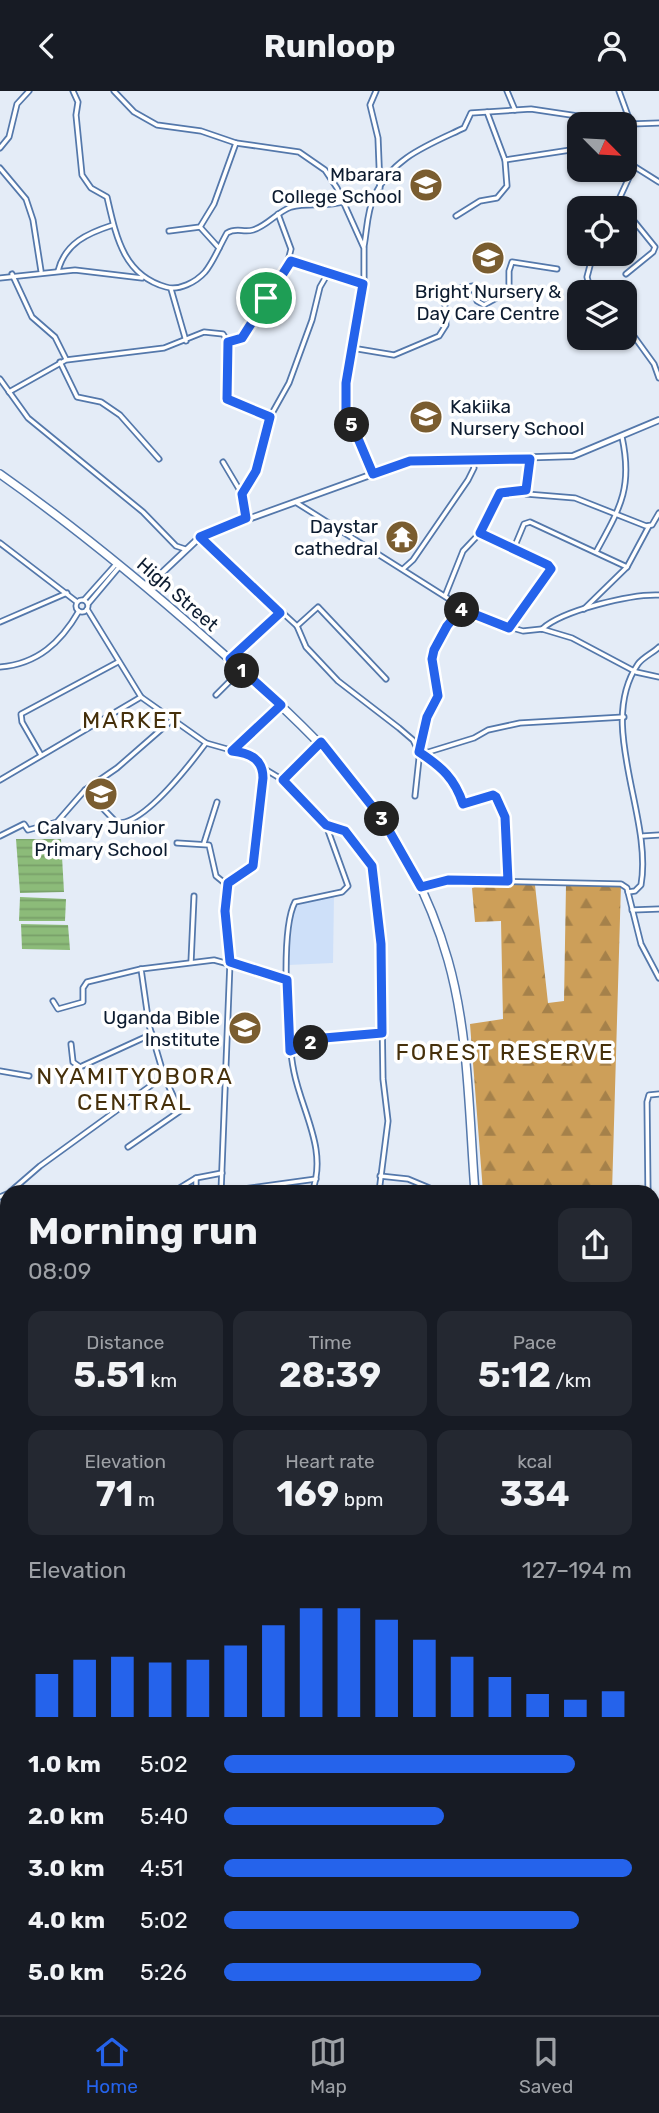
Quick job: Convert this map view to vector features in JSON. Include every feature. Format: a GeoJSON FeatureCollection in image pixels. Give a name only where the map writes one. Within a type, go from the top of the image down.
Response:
{"type":"FeatureCollection","features":[{"type":"Feature","properties":{"kind":"main road","name":"High Street"},"geometry":{"type":"LineString","coordinates":[[0,474],[119,563],[281,705],[321,742],[383,820],[421,887],[437,926],[457,994],[474,1185]]}},
{"type":"Feature","properties":{"kind":"street"},"geometry":{"type":"LineString","coordinates":[[0,148],[9,137],[18,104],[29,91]]}},
{"type":"Feature","properties":{"kind":"street"},"geometry":{"type":"LineString","coordinates":[[73,91],[78,102],[76,115],[80,168],[91,188],[107,197],[113,225],[132,267],[144,278]]}},
{"type":"Feature","properties":{"kind":"street"},"geometry":{"type":"LineString","coordinates":[[114,91],[148,122],[201,131],[236,143],[305,155],[324,170],[345,201],[363,248]]}},
{"type":"Feature","properties":{"kind":"street"},"geometry":{"type":"LineString","coordinates":[[376,91],[370,104],[378,138],[380,188]]}},
{"type":"Feature","properties":{"kind":"street"},"geometry":{"type":"LineString","coordinates":[[507,91],[515,110]]}},
{"type":"Feature","properties":{"kind":"street"},"geometry":{"type":"LineString","coordinates":[[619,91],[627,112]]}},
{"type":"Feature","properties":{"kind":"street"},"geometry":{"type":"LineString","coordinates":[[373,474],[347,415],[346,383],[363,284],[363,248],[372,203],[380,188],[404,157],[464,128],[471,113],[531,109],[567,115]]}},
{"type":"Feature","properties":{"kind":"street"},"geometry":{"type":"LineString","coordinates":[[456,216],[480,201],[502,195],[507,186],[505,160],[487,112]]}},
{"type":"Feature","properties":{"kind":"street"},"geometry":{"type":"LineString","coordinates":[[637,124],[659,123]]}},
{"type":"Feature","properties":{"kind":"street"},"geometry":{"type":"LineString","coordinates":[[200,227],[214,204],[236,143]]}},
{"type":"Feature","properties":{"kind":"street"},"geometry":{"type":"LineString","coordinates":[[505,160],[567,151]]}},
{"type":"Feature","properties":{"kind":"street"},"geometry":{"type":"LineString","coordinates":[[0,168],[26,199],[33,219],[41,271]]}},
{"type":"Feature","properties":{"kind":"street"},"geometry":{"type":"LineString","coordinates":[[637,168],[659,182]]}},
{"type":"Feature","properties":{"kind":"street"},"geometry":{"type":"LineString","coordinates":[[0,278],[12,274],[58,271],[144,278],[171,289],[194,281],[204,272],[232,230],[250,231],[298,206],[328,207],[345,201]]}},
{"type":"Feature","properties":{"kind":"street"},"geometry":{"type":"LineString","coordinates":[[228,342],[242,338],[288,261],[291,249],[278,215]]}},
{"type":"Feature","properties":{"kind":"street"},"geometry":{"type":"LineString","coordinates":[[58,271],[63,256],[78,240],[113,225]]}},
{"type":"Feature","properties":{"kind":"street"},"geometry":{"type":"LineString","coordinates":[[637,225],[655,247],[653,252],[637,265]]}},
{"type":"Feature","properties":{"kind":"street"},"geometry":{"type":"LineString","coordinates":[[169,231],[200,227]]}},
{"type":"Feature","properties":{"kind":"street"},"geometry":{"type":"LineString","coordinates":[[200,227],[219,248]]}},
{"type":"Feature","properties":{"kind":"street"},"geometry":{"type":"LineString","coordinates":[[288,261],[363,284]]}},
{"type":"Feature","properties":{"kind":"street"},"geometry":{"type":"LineString","coordinates":[[352,348],[394,355],[439,336],[446,325],[444,291],[473,286],[477,301],[484,305],[509,291],[512,262],[557,269]]}},
{"type":"Feature","properties":{"kind":"street"},"geometry":{"type":"LineString","coordinates":[[626,274],[636,266]]}},
{"type":"Feature","properties":{"kind":"street"},"geometry":{"type":"LineString","coordinates":[[12,274],[32,317],[55,337],[66,360]]}},
{"type":"Feature","properties":{"kind":"street"},"geometry":{"type":"LineString","coordinates":[[242,494],[256,471],[270,417],[289,383],[312,320],[320,287],[327,275]]}},
{"type":"Feature","properties":{"kind":"street"},"geometry":{"type":"LineString","coordinates":[[171,289],[186,341]]}},
{"type":"Feature","properties":{"kind":"street"},"geometry":{"type":"LineString","coordinates":[[9,392],[66,360],[164,348],[214,331],[223,334],[228,342],[227,399],[270,417]]}},
{"type":"Feature","properties":{"kind":"street"},"geometry":{"type":"LineString","coordinates":[[637,341],[654,364],[659,378]]}},
{"type":"Feature","properties":{"kind":"street"},"geometry":{"type":"LineString","coordinates":[[61,362],[77,397],[101,402],[120,415],[159,459]]}},
{"type":"Feature","properties":{"kind":"street"},"geometry":{"type":"LineString","coordinates":[[0,379],[28,418],[142,512],[176,546],[185,549]]}},
{"type":"Feature","properties":{"kind":"street"},"geometry":{"type":"LineString","coordinates":[[148,587],[200,537],[246,518],[297,503],[410,461],[573,456],[659,420]]}},
{"type":"Feature","properties":{"kind":"street"},"geometry":{"type":"LineString","coordinates":[[596,551],[616,516],[626,487],[628,473],[622,437]]}},
{"type":"Feature","properties":{"kind":"street"},"geometry":{"type":"LineString","coordinates":[[402,569],[413,559],[468,480],[474,468],[472,459]]}},
{"type":"Feature","properties":{"kind":"street"},"geometry":{"type":"LineString","coordinates":[[530,459],[526,494],[575,498],[616,516],[649,526]]}},
{"type":"Feature","properties":{"kind":"street"},"geometry":{"type":"LineString","coordinates":[[223,462],[242,494],[246,518]]}},
{"type":"Feature","properties":{"kind":"street"},"geometry":{"type":"LineString","coordinates":[[445,596],[463,551],[480,533],[500,493],[526,490]]}},
{"type":"Feature","properties":{"kind":"street"},"geometry":{"type":"LineString","coordinates":[[297,503],[445,596],[461,609],[509,628],[523,631],[542,629],[583,610],[625,597],[659,595]]}},
{"type":"Feature","properties":{"kind":"street"},"geometry":{"type":"LineString","coordinates":[[583,610],[626,567],[659,513]]}},
{"type":"Feature","properties":{"kind":"street"},"geometry":{"type":"LineString","coordinates":[[514,548],[524,524],[530,522],[626,567]]}},
{"type":"Feature","properties":{"kind":"street"},"geometry":{"type":"LineString","coordinates":[[480,533],[551,569],[509,628]]}},
{"type":"Feature","properties":{"kind":"street"},"geometry":{"type":"LineString","coordinates":[[200,537],[297,626],[310,653],[338,681],[413,740],[421,753],[449,773],[461,793],[463,804],[493,795],[496,797],[505,817],[508,881]]}},
{"type":"Feature","properties":{"kind":"street"},"geometry":{"type":"LineString","coordinates":[[0,543],[77,602],[86,605],[141,697],[206,743],[252,756],[263,768],[283,780],[326,825],[348,886],[342,892],[295,902],[291,914],[287,980],[290,1051],[297,1087],[312,1126],[316,1185]]}},
{"type":"Feature","properties":{"kind":"street"},"geometry":{"type":"LineString","coordinates":[[0,667],[22,662],[49,650],[62,638],[79,611],[119,563]]}},
{"type":"Feature","properties":{"kind":"street"},"geometry":{"type":"LineString","coordinates":[[0,623],[67,593]]}},
{"type":"Feature","properties":{"kind":"street"},"geometry":{"type":"LineString","coordinates":[[77,602],[79,611]]}},
{"type":"Feature","properties":{"kind":"street"},"geometry":{"type":"LineString","coordinates":[[297,626],[318,607],[386,678]]}},
{"type":"Feature","properties":{"kind":"street"},"geometry":{"type":"LineString","coordinates":[[415,796],[424,724],[438,696],[432,659],[434,650],[447,626],[461,609]]}},
{"type":"Feature","properties":{"kind":"street"},"geometry":{"type":"LineString","coordinates":[[230,659],[280,613]]}},
{"type":"Feature","properties":{"kind":"street"},"geometry":{"type":"LineString","coordinates":[[542,629],[572,638],[636,672],[659,677]]}},
{"type":"Feature","properties":{"kind":"street"},"geometry":{"type":"LineString","coordinates":[[628,892],[635,891],[641,885],[643,836],[624,741],[624,697],[638,664],[659,647]]}},
{"type":"Feature","properties":{"kind":"street"},"geometry":{"type":"LineString","coordinates":[[41,755],[22,722],[21,714],[118,662]]}},
{"type":"Feature","properties":{"kind":"street"},"geometry":{"type":"LineString","coordinates":[[216,695],[241,669]]}},
{"type":"Feature","properties":{"kind":"street"},"geometry":{"type":"LineString","coordinates":[[0,780],[141,697]]}},
{"type":"Feature","properties":{"kind":"street"},"geometry":{"type":"LineString","coordinates":[[232,751],[281,705]]}},
{"type":"Feature","properties":{"kind":"street"},"geometry":{"type":"LineString","coordinates":[[421,753],[474,738],[488,730],[520,723],[624,717]]}},
{"type":"Feature","properties":{"kind":"street"},"geometry":{"type":"LineString","coordinates":[[0,837],[24,824],[28,829],[57,822],[85,790],[117,768],[172,720]]}},
{"type":"Feature","properties":{"kind":"street"},"geometry":{"type":"LineString","coordinates":[[283,780],[321,742]]}},
{"type":"Feature","properties":{"kind":"street"},"geometry":{"type":"LineString","coordinates":[[85,790],[117,823],[127,822],[164,793],[206,743]]}},
{"type":"Feature","properties":{"kind":"street"},"geometry":{"type":"LineString","coordinates":[[221,1185],[230,962],[225,911],[227,885],[231,879],[246,871],[254,861],[263,768]]}},
{"type":"Feature","properties":{"kind":"street"},"geometry":{"type":"LineString","coordinates":[[204,844],[217,802]]}},
{"type":"Feature","properties":{"kind":"street"},"geometry":{"type":"LineString","coordinates":[[326,825],[345,831],[372,866],[381,944],[382,1033],[388,1121],[379,1185]]}},
{"type":"Feature","properties":{"kind":"street"},"geometry":{"type":"LineString","coordinates":[[643,836],[659,835]]}},
{"type":"Feature","properties":{"kind":"street"},"geometry":{"type":"LineString","coordinates":[[177,843],[204,844],[211,848],[216,876],[227,885]]}},
{"type":"Feature","properties":{"kind":"street"},"geometry":{"type":"LineString","coordinates":[[421,887],[448,880],[621,884],[628,892],[641,943],[659,978]]}},
{"type":"Feature","properties":{"kind":"street"},"geometry":{"type":"LineString","coordinates":[[191,962],[194,896]]}},
{"type":"Feature","properties":{"kind":"street"},"geometry":{"type":"LineString","coordinates":[[632,910],[659,909]]}},
{"type":"Feature","properties":{"kind":"street"},"geometry":{"type":"LineString","coordinates":[[54,1001],[58,1009],[79,1005],[83,1002],[83,988],[87,982],[141,969],[191,962],[230,962],[287,980]]}},
{"type":"Feature","properties":{"kind":"street"},"geometry":{"type":"LineString","coordinates":[[128,1147],[180,1111],[164,1076],[152,1034],[141,969]]}},
{"type":"Feature","properties":{"kind":"street"},"geometry":{"type":"LineString","coordinates":[[290,1051],[324,1038],[382,1033]]}},
{"type":"Feature","properties":{"kind":"street"},"geometry":{"type":"LineString","coordinates":[[71,1044],[73,1062],[80,1067],[152,1034]]}},
{"type":"Feature","properties":{"kind":"street"},"geometry":{"type":"LineString","coordinates":[[0,1071],[29,1076]]}},
{"type":"Feature","properties":{"kind":"street"},"geometry":{"type":"LineString","coordinates":[[19,1185],[164,1076]]}},
{"type":"Feature","properties":{"kind":"street"},"geometry":{"type":"LineString","coordinates":[[648,1185],[647,1098],[659,1094]]}},
{"type":"Feature","properties":{"kind":"street"},"geometry":{"type":"LineString","coordinates":[[184,1185],[196,1178],[222,1173]]}},
{"type":"Feature","properties":{"kind":"street"},"geometry":{"type":"LineString","coordinates":[[380,1176],[408,1179],[422,1185]]}},
{"type":"Feature","properties":{"kind":"street"},"geometry":{"type":"LineString","coordinates":[[196,1178],[196,1185]]}},
{"type":"Feature","properties":{"kind":"street"},"geometry":{"type":"LineString","coordinates":[[272,1185],[316,1179]]}},
{"type":"Feature","properties":{"kind":"street"},"geometry":{"type":"LineString","coordinates":[[0,1331],[0,1360]]}},
{"type":"Feature","properties":{"kind":"shaded area"},"geometry":{"type":"Polygon","coordinates":[[[16,839],[61,839],[64,892],[20,893],[16,839]]]}},
{"type":"Feature","properties":{"kind":"shaded area"},"geometry":{"type":"Polygon","coordinates":[[[334,894],[333,963],[288,965],[295,902],[334,894]]]}},
{"type":"Feature","properties":{"kind":"shaded area"},"geometry":{"type":"Polygon","coordinates":[[[20,897],[66,899],[65,921],[19,921],[20,897]]]}},
{"type":"Feature","properties":{"kind":"shaded area"},"geometry":{"type":"Polygon","coordinates":[[[21,924],[68,925],[70,950],[22,949],[21,924]]]}},
{"type":"Feature","properties":{"kind":"green space"},"geometry":{"type":"Polygon","coordinates":[[[485,883],[535,885],[548,1003],[564,1001],[566,885],[621,884],[612,1185],[482,1185],[470,1024],[503,1019],[501,921],[475,922],[472,888],[485,883]]]}},
{"type":"Feature","properties":{"kind":"place","name":"Mbarara College School"},"geometry":{"type":"Point","coordinates":[426,185]}},
{"type":"Feature","properties":{"kind":"place","name":"Bright Nursery & Day Care Centre"},"geometry":{"type":"Point","coordinates":[488,258]}},
{"type":"Feature","properties":{"kind":"place","name":"Kakiika Nursery School"},"geometry":{"type":"Point","coordinates":[426,417]}},
{"type":"Feature","properties":{"kind":"place","name":"Daystar cathedral"},"geometry":{"type":"Point","coordinates":[402,537]}},
{"type":"Feature","properties":{"kind":"place","name":"Calvary Junior Primary School"},"geometry":{"type":"Point","coordinates":[101,794]}},
{"type":"Feature","properties":{"kind":"place","name":"Uganda Bible Institute"},"geometry":{"type":"Point","coordinates":[245,1028]}},
{"type":"Feature","properties":{"kind":"district","name":"MARKET"},"geometry":{"type":"Point","coordinates":[133,720]}},
{"type":"Feature","properties":{"kind":"district","name":"FOREST RESERVE"},"geometry":{"type":"Point","coordinates":[505,1052]}},
{"type":"Feature","properties":{"kind":"district","name":"NYAMITYOBORA CENTRAL"},"geometry":{"type":"Point","coordinates":[135,1089]}},
{"type":"Feature","properties":{"kind":"route"},"geometry":{"type":"LineString","coordinates":[[288,261],[363,284],[346,383],[346,410],[373,474],[410,461],[530,459],[526,490],[500,493],[480,533],[550,566],[551,569],[509,628],[461,609],[447,626],[432,659],[439,691],[422,731],[419,752],[449,773],[461,793],[461,803],[468,805],[495,795],[505,817],[508,881],[448,880],[421,887],[399,845],[363,791],[321,742],[297,769],[283,780],[326,825],[345,831],[368,859],[374,877],[381,944],[382,1033],[324,1038],[290,1051],[287,980],[230,962],[225,911],[228,883],[253,866],[263,778],[263,768],[258,761],[252,756],[232,751],[281,705],[230,659],[280,613],[200,537],[246,518],[242,494],[256,471],[270,417],[227,399],[228,342],[242,338],[266,298],[288,261]]}}]}
